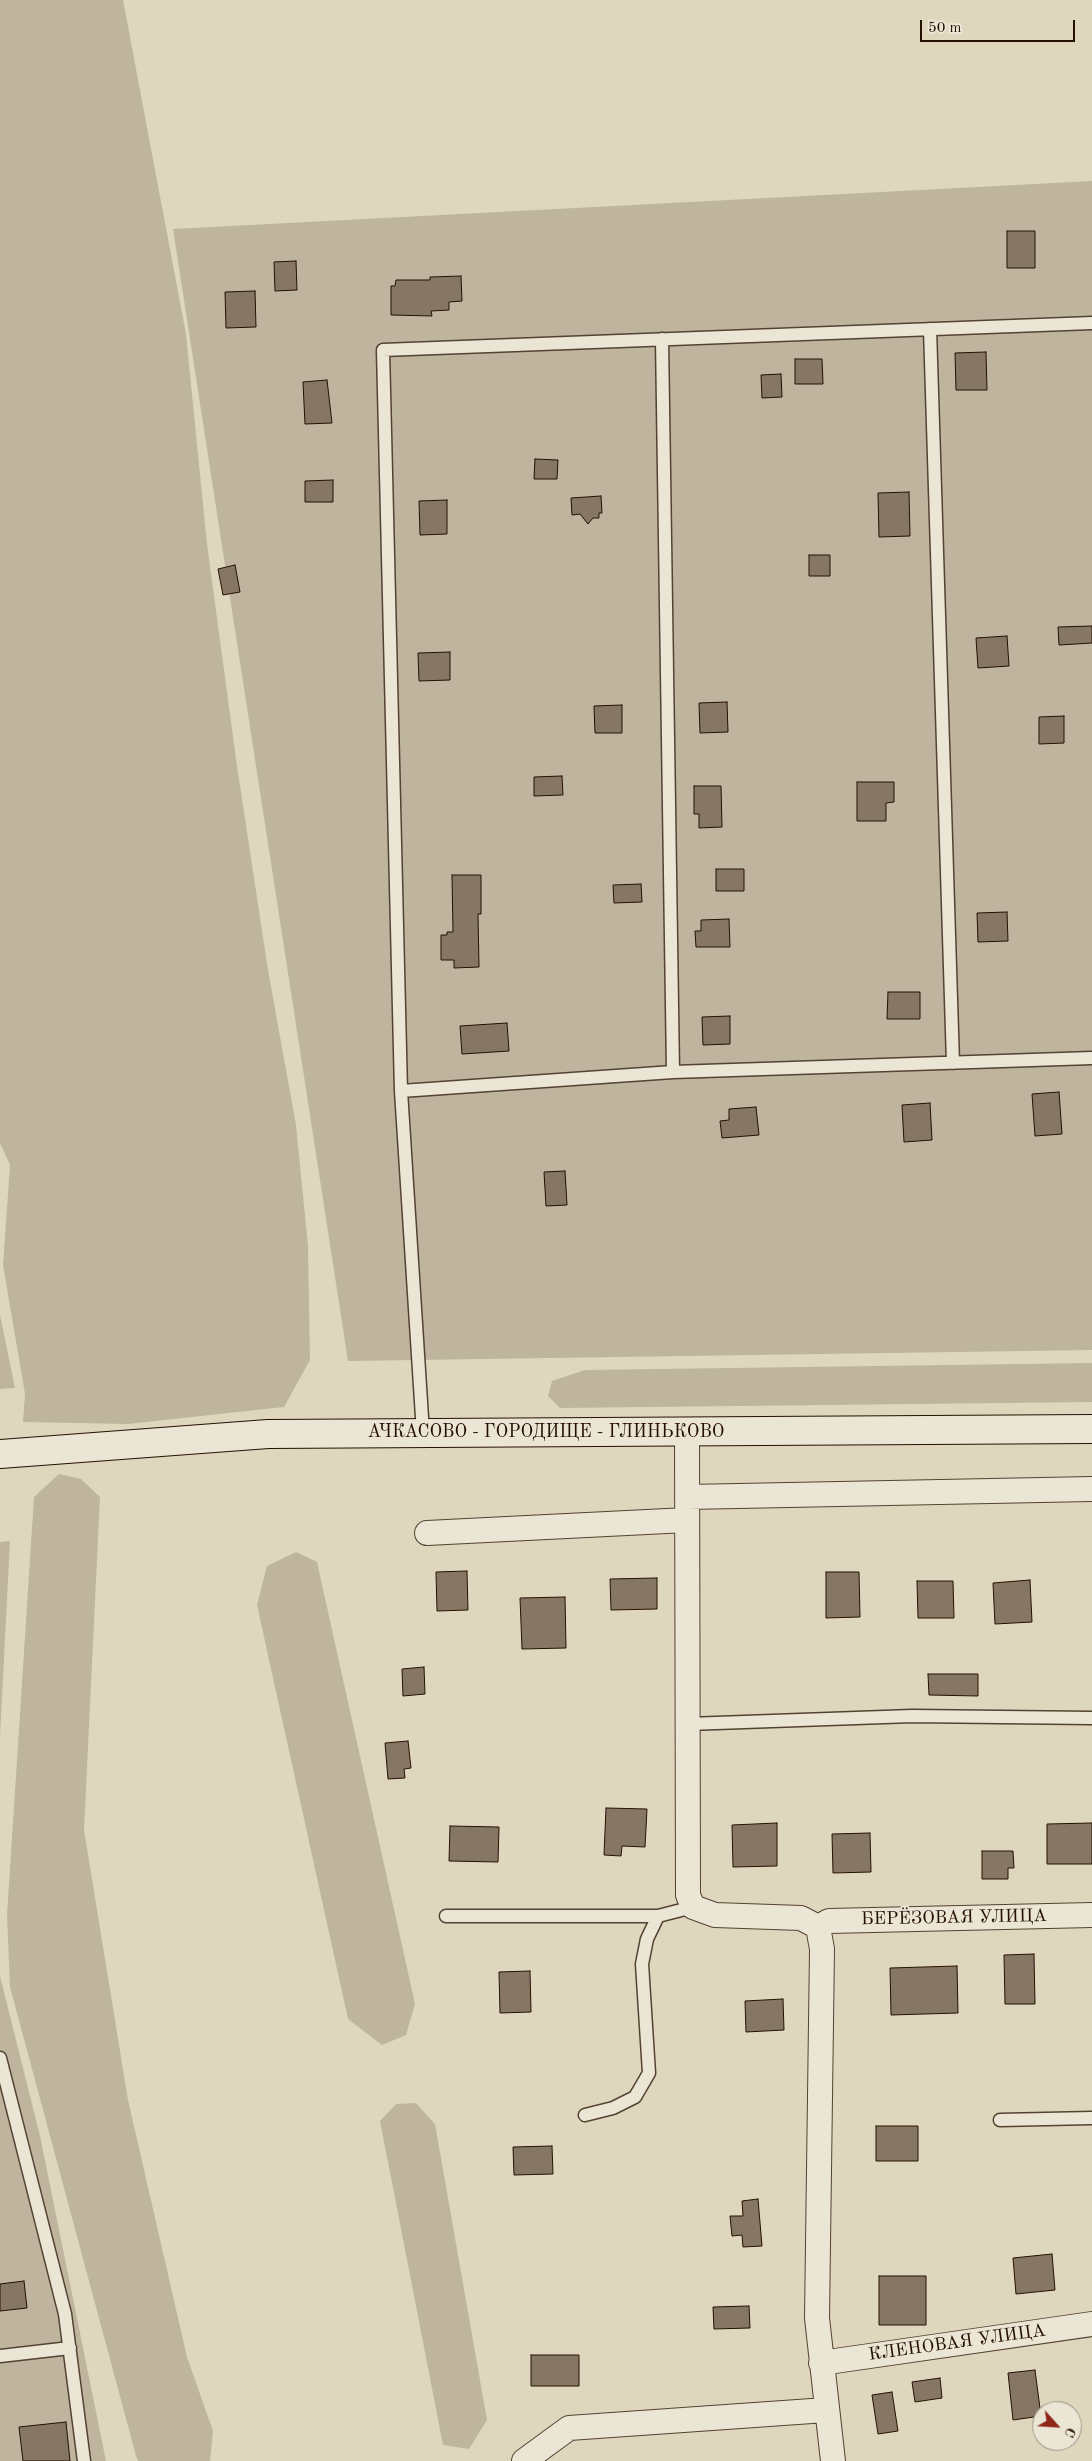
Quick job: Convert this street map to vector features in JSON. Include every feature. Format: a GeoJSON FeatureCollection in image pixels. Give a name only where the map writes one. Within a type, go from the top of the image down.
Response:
{"type":"FeatureCollection","features":[{"type":"Feature","properties":{"kind":"street","name":"АЧКАСОВО - ГОРОДИЩЕ - ГЛИНЬКОВО"},"geometry":{"type":"LineString","coordinates":[[0,1454],[268,1434],[1092,1429]]}},
{"type":"Feature","properties":{"kind":"street"},"geometry":{"type":"LineString","coordinates":[[687,1431],[688,1895],[693,1907],[715,1915],[802,1918],[818,1927],[822,1949],[817,2318],[833,2461]]}},
{"type":"Feature","properties":{"kind":"street"},"geometry":{"type":"LineString","coordinates":[[687,1497],[1092,1488]]}},
{"type":"Feature","properties":{"kind":"street"},"geometry":{"type":"LineString","coordinates":[[428,1532],[687,1520]]}},
{"type":"Feature","properties":{"kind":"street","name":"БЕРЁЗОВАЯ УЛИЦА"},"geometry":{"type":"LineString","coordinates":[[818,1927],[829,1921],[1092,1915]]}},
{"type":"Feature","properties":{"kind":"street","name":"КЛЕНОВАЯ УЛИЦА"},"geometry":{"type":"LineString","coordinates":[[821,2363],[1092,2324]]}},
{"type":"Feature","properties":{"kind":"street"},"geometry":{"type":"LineString","coordinates":[[524,2461],[569,2428],[826,2410]]}},
{"type":"Feature","properties":{"kind":"lane"},"geometry":{"type":"LineString","coordinates":[[422,1433],[401,1091],[382,350],[1092,323]]}},
{"type":"Feature","properties":{"kind":"lane"},"geometry":{"type":"LineString","coordinates":[[930,329],[953,1063]]}},
{"type":"Feature","properties":{"kind":"lane"},"geometry":{"type":"LineString","coordinates":[[662,339],[673,1072]]}},
{"type":"Feature","properties":{"kind":"lane"},"geometry":{"type":"LineString","coordinates":[[401,1091],[673,1072],[1092,1058]]}},
{"type":"Feature","properties":{"kind":"lane"},"geometry":{"type":"LineString","coordinates":[[688,1724],[912,1716],[1092,1718]]}},
{"type":"Feature","properties":{"kind":"lane"},"geometry":{"type":"LineString","coordinates":[[446,1916],[658,1916],[693,1907]]}},
{"type":"Feature","properties":{"kind":"lane"},"geometry":{"type":"LineString","coordinates":[[585,2115],[613,2108],[635,2097],[649,2073],[642,1964],[647,1939],[658,1916]]}},
{"type":"Feature","properties":{"kind":"lane"},"geometry":{"type":"LineString","coordinates":[[0,2058],[65,2314],[84,2461]]}},
{"type":"Feature","properties":{"kind":"lane"},"geometry":{"type":"LineString","coordinates":[[1000,2120],[1092,2118]]}},
{"type":"Feature","properties":{"kind":"lane"},"geometry":{"type":"LineString","coordinates":[[0,2356],[70,2348]]}},
{"type":"Feature","properties":{"kind":"shaded area"},"geometry":{"type":"Polygon","coordinates":[[[0,0],[123,0],[186,334],[207,544],[237,766],[268,970],[296,1125],[308,1246],[310,1360],[284,1407],[128,1424],[23,1422],[25,1394],[3,1265],[10,1165],[0,1143],[0,0]]]}},
{"type":"Feature","properties":{"kind":"shaded area"},"geometry":{"type":"Polygon","coordinates":[[[1092,181],[1092,1350],[348,1361],[173,229],[1092,181]]]}},
{"type":"Feature","properties":{"kind":"shaded area"},"geometry":{"type":"Polygon","coordinates":[[[0,1315],[15,1388],[0,1389],[0,1315]]]}},
{"type":"Feature","properties":{"kind":"shaded area"},"geometry":{"type":"Polygon","coordinates":[[[1092,1363],[1092,1402],[560,1408],[548,1396],[552,1381],[585,1370],[1092,1363]]]}},
{"type":"Feature","properties":{"kind":"shaded area"},"geometry":{"type":"Polygon","coordinates":[[[59,1474],[81,1479],[100,1497],[84,1830],[128,2100],[187,2357],[213,2431],[210,2461],[138,2461],[10,1987],[7,1915],[34,1497],[59,1474]]]}},
{"type":"Feature","properties":{"kind":"shaded area"},"geometry":{"type":"Polygon","coordinates":[[[10,1541],[0,1736],[0,1542],[10,1541]]]}},
{"type":"Feature","properties":{"kind":"shaded area"},"geometry":{"type":"Polygon","coordinates":[[[296,1552],[317,1562],[415,2004],[406,2035],[382,2045],[348,2019],[257,1605],[267,1566],[296,1552]]]}},
{"type":"Feature","properties":{"kind":"shaded area"},"geometry":{"type":"Polygon","coordinates":[[[0,1976],[40,2136],[106,2461],[0,2461],[0,1976]]]}},
{"type":"Feature","properties":{"kind":"shaded area"},"geometry":{"type":"Polygon","coordinates":[[[416,2103],[435,2124],[487,2420],[469,2449],[443,2445],[380,2121],[396,2104],[416,2103]]]}},
{"type":"Feature","properties":{"kind":"building"},"geometry":{"type":"Polygon","coordinates":[[[1007,231],[1035,231],[1035,268],[1007,268],[1007,231]]]}},
{"type":"Feature","properties":{"kind":"building"},"geometry":{"type":"Polygon","coordinates":[[[296,261],[297,290],[275,291],[274,262],[296,261]]]}},
{"type":"Feature","properties":{"kind":"building"},"geometry":{"type":"Polygon","coordinates":[[[461,276],[462,301],[449,302],[449,310],[431,311],[432,316],[391,315],[391,286],[395,286],[396,280],[430,280],[430,277],[461,276]]]}},
{"type":"Feature","properties":{"kind":"building"},"geometry":{"type":"Polygon","coordinates":[[[255,291],[256,327],[226,328],[225,292],[255,291]]]}},
{"type":"Feature","properties":{"kind":"building"},"geometry":{"type":"Polygon","coordinates":[[[986,352],[987,390],[956,390],[955,353],[986,352]]]}},
{"type":"Feature","properties":{"kind":"building"},"geometry":{"type":"Polygon","coordinates":[[[795,359],[822,359],[823,384],[795,384],[795,359]]]}},
{"type":"Feature","properties":{"kind":"building"},"geometry":{"type":"Polygon","coordinates":[[[781,374],[782,397],[762,398],[761,375],[781,374]]]}},
{"type":"Feature","properties":{"kind":"building"},"geometry":{"type":"Polygon","coordinates":[[[327,380],[332,423],[305,424],[303,382],[327,380]]]}},
{"type":"Feature","properties":{"kind":"building"},"geometry":{"type":"Polygon","coordinates":[[[535,459],[558,460],[557,479],[534,479],[535,459]]]}},
{"type":"Feature","properties":{"kind":"building"},"geometry":{"type":"Polygon","coordinates":[[[333,480],[333,502],[305,502],[305,481],[333,480]]]}},
{"type":"Feature","properties":{"kind":"building"},"geometry":{"type":"Polygon","coordinates":[[[909,492],[910,536],[879,537],[878,493],[909,492]]]}},
{"type":"Feature","properties":{"kind":"building"},"geometry":{"type":"Polygon","coordinates":[[[601,496],[602,513],[599,513],[599,518],[593,518],[588,524],[580,514],[572,515],[571,498],[601,496]]]}},
{"type":"Feature","properties":{"kind":"building"},"geometry":{"type":"Polygon","coordinates":[[[447,500],[447,534],[420,535],[419,501],[447,500]]]}},
{"type":"Feature","properties":{"kind":"building"},"geometry":{"type":"Polygon","coordinates":[[[809,555],[830,555],[830,576],[809,576],[809,555]]]}},
{"type":"Feature","properties":{"kind":"building"},"geometry":{"type":"Polygon","coordinates":[[[235,565],[240,592],[223,595],[218,569],[235,565]]]}},
{"type":"Feature","properties":{"kind":"building"},"geometry":{"type":"Polygon","coordinates":[[[1092,626],[1092,643],[1059,645],[1058,627],[1092,626]]]}},
{"type":"Feature","properties":{"kind":"building"},"geometry":{"type":"Polygon","coordinates":[[[1007,636],[1009,666],[978,668],[976,638],[1007,636]]]}},
{"type":"Feature","properties":{"kind":"building"},"geometry":{"type":"Polygon","coordinates":[[[450,652],[450,680],[419,681],[418,653],[450,652]]]}},
{"type":"Feature","properties":{"kind":"building"},"geometry":{"type":"Polygon","coordinates":[[[727,702],[728,732],[700,733],[699,703],[727,702]]]}},
{"type":"Feature","properties":{"kind":"building"},"geometry":{"type":"Polygon","coordinates":[[[622,705],[622,733],[595,733],[594,706],[622,705]]]}},
{"type":"Feature","properties":{"kind":"building"},"geometry":{"type":"Polygon","coordinates":[[[1064,716],[1064,743],[1039,744],[1039,717],[1064,716]]]}},
{"type":"Feature","properties":{"kind":"building"},"geometry":{"type":"Polygon","coordinates":[[[562,776],[563,795],[534,796],[534,777],[562,776]]]}},
{"type":"Feature","properties":{"kind":"building"},"geometry":{"type":"Polygon","coordinates":[[[857,782],[894,782],[894,802],[886,803],[886,821],[857,821],[857,782]]]}},
{"type":"Feature","properties":{"kind":"building"},"geometry":{"type":"Polygon","coordinates":[[[694,786],[721,786],[722,827],[699,828],[699,814],[694,814],[694,786]]]}},
{"type":"Feature","properties":{"kind":"building"},"geometry":{"type":"Polygon","coordinates":[[[716,869],[744,869],[744,891],[716,891],[716,869]]]}},
{"type":"Feature","properties":{"kind":"building"},"geometry":{"type":"Polygon","coordinates":[[[452,875],[481,875],[481,914],[478,914],[479,967],[454,968],[454,960],[441,960],[441,935],[453,932],[452,875]]]}},
{"type":"Feature","properties":{"kind":"building"},"geometry":{"type":"Polygon","coordinates":[[[641,884],[642,902],[614,903],[613,885],[641,884]]]}},
{"type":"Feature","properties":{"kind":"building"},"geometry":{"type":"Polygon","coordinates":[[[1007,912],[1008,941],[978,942],[977,913],[1007,912]]]}},
{"type":"Feature","properties":{"kind":"building"},"geometry":{"type":"Polygon","coordinates":[[[729,919],[730,947],[696,947],[695,931],[701,931],[701,920],[729,919]]]}},
{"type":"Feature","properties":{"kind":"building"},"geometry":{"type":"Polygon","coordinates":[[[888,992],[920,992],[920,1019],[887,1019],[888,992]]]}},
{"type":"Feature","properties":{"kind":"building"},"geometry":{"type":"Polygon","coordinates":[[[730,1016],[730,1044],[703,1045],[702,1017],[730,1016]]]}},
{"type":"Feature","properties":{"kind":"building"},"geometry":{"type":"Polygon","coordinates":[[[507,1023],[509,1051],[462,1054],[460,1026],[507,1023]]]}},
{"type":"Feature","properties":{"kind":"building"},"geometry":{"type":"Polygon","coordinates":[[[1059,1092],[1062,1134],[1035,1136],[1032,1094],[1059,1092]]]}},
{"type":"Feature","properties":{"kind":"building"},"geometry":{"type":"Polygon","coordinates":[[[930,1103],[932,1140],[904,1142],[902,1105],[930,1103]]]}},
{"type":"Feature","properties":{"kind":"building"},"geometry":{"type":"Polygon","coordinates":[[[756,1107],[759,1135],[722,1138],[720,1121],[729,1120],[729,1109],[756,1107]]]}},
{"type":"Feature","properties":{"kind":"building"},"geometry":{"type":"Polygon","coordinates":[[[565,1171],[567,1205],[546,1206],[544,1172],[565,1171]]]}},
{"type":"Feature","properties":{"kind":"building"},"geometry":{"type":"Polygon","coordinates":[[[467,1571],[468,1610],[437,1611],[436,1572],[467,1571]]]}},
{"type":"Feature","properties":{"kind":"building"},"geometry":{"type":"Polygon","coordinates":[[[826,1572],[859,1572],[860,1617],[826,1618],[826,1572]]]}},
{"type":"Feature","properties":{"kind":"building"},"geometry":{"type":"Polygon","coordinates":[[[657,1578],[657,1609],[611,1610],[610,1579],[657,1578]]]}},
{"type":"Feature","properties":{"kind":"building"},"geometry":{"type":"Polygon","coordinates":[[[1030,1580],[1032,1622],[995,1624],[993,1583],[1030,1580]]]}},
{"type":"Feature","properties":{"kind":"building"},"geometry":{"type":"Polygon","coordinates":[[[917,1581],[953,1581],[954,1618],[918,1618],[917,1581]]]}},
{"type":"Feature","properties":{"kind":"building"},"geometry":{"type":"Polygon","coordinates":[[[565,1597],[566,1648],[522,1649],[520,1598],[565,1597]]]}},
{"type":"Feature","properties":{"kind":"building"},"geometry":{"type":"Polygon","coordinates":[[[424,1667],[425,1694],[403,1696],[402,1669],[424,1667]]]}},
{"type":"Feature","properties":{"kind":"building"},"geometry":{"type":"Polygon","coordinates":[[[928,1674],[978,1674],[978,1696],[929,1695],[928,1674]]]}},
{"type":"Feature","properties":{"kind":"building"},"geometry":{"type":"Polygon","coordinates":[[[408,1741],[411,1768],[404,1769],[405,1778],[388,1779],[385,1743],[408,1741]]]}},
{"type":"Feature","properties":{"kind":"building"},"geometry":{"type":"Polygon","coordinates":[[[606,1808],[647,1809],[645,1847],[622,1846],[621,1856],[604,1855],[606,1808]]]}},
{"type":"Feature","properties":{"kind":"building"},"geometry":{"type":"Polygon","coordinates":[[[777,1823],[777,1866],[733,1867],[732,1825],[777,1823]]]}},
{"type":"Feature","properties":{"kind":"building"},"geometry":{"type":"Polygon","coordinates":[[[1092,1823],[1092,1864],[1047,1864],[1047,1824],[1092,1823]]]}},
{"type":"Feature","properties":{"kind":"building"},"geometry":{"type":"Polygon","coordinates":[[[450,1826],[499,1827],[498,1862],[449,1861],[450,1826]]]}},
{"type":"Feature","properties":{"kind":"building"},"geometry":{"type":"Polygon","coordinates":[[[870,1833],[871,1872],[833,1873],[832,1834],[870,1833]]]}},
{"type":"Feature","properties":{"kind":"building"},"geometry":{"type":"Polygon","coordinates":[[[982,1851],[1013,1851],[1014,1868],[1008,1868],[1008,1879],[982,1879],[982,1851]]]}},
{"type":"Feature","properties":{"kind":"building"},"geometry":{"type":"Polygon","coordinates":[[[1034,1954],[1035,2004],[1005,2004],[1004,1955],[1034,1954]]]}},
{"type":"Feature","properties":{"kind":"building"},"geometry":{"type":"Polygon","coordinates":[[[957,1966],[958,2013],[891,2015],[890,1968],[957,1966]]]}},
{"type":"Feature","properties":{"kind":"building"},"geometry":{"type":"Polygon","coordinates":[[[530,1971],[531,2012],[500,2013],[499,1972],[530,1971]]]}},
{"type":"Feature","properties":{"kind":"building"},"geometry":{"type":"Polygon","coordinates":[[[783,1999],[784,2030],[746,2032],[745,2001],[783,1999]]]}},
{"type":"Feature","properties":{"kind":"building"},"geometry":{"type":"Polygon","coordinates":[[[876,2126],[918,2126],[918,2161],[876,2161],[876,2126]]]}},
{"type":"Feature","properties":{"kind":"building"},"geometry":{"type":"Polygon","coordinates":[[[552,2146],[553,2174],[514,2175],[513,2147],[552,2146]]]}},
{"type":"Feature","properties":{"kind":"building"},"geometry":{"type":"Polygon","coordinates":[[[758,2199],[762,2246],[743,2247],[742,2235],[732,2236],[730,2216],[743,2216],[742,2201],[758,2199]]]}},
{"type":"Feature","properties":{"kind":"building"},"geometry":{"type":"Polygon","coordinates":[[[1052,2254],[1055,2290],[1016,2294],[1013,2258],[1052,2254]]]}},
{"type":"Feature","properties":{"kind":"building"},"geometry":{"type":"Polygon","coordinates":[[[879,2276],[926,2276],[926,2325],[879,2325],[879,2276]]]}},
{"type":"Feature","properties":{"kind":"building"},"geometry":{"type":"Polygon","coordinates":[[[24,2281],[27,2308],[0,2311],[0,2284],[24,2281]]]}},
{"type":"Feature","properties":{"kind":"building"},"geometry":{"type":"Polygon","coordinates":[[[749,2306],[750,2328],[714,2329],[713,2307],[749,2306]]]}},
{"type":"Feature","properties":{"kind":"building"},"geometry":{"type":"Polygon","coordinates":[[[531,2355],[579,2355],[579,2386],[531,2386],[531,2355]]]}},
{"type":"Feature","properties":{"kind":"building"},"geometry":{"type":"Polygon","coordinates":[[[1035,2370],[1039,2401],[1032,2401],[1032,2417],[1013,2420],[1008,2373],[1035,2370]]]}},
{"type":"Feature","properties":{"kind":"building"},"geometry":{"type":"Polygon","coordinates":[[[940,2378],[942,2398],[915,2402],[912,2382],[940,2378]]]}},
{"type":"Feature","properties":{"kind":"building"},"geometry":{"type":"Polygon","coordinates":[[[892,2392],[898,2431],[878,2434],[872,2395],[892,2392]]]}},
{"type":"Feature","properties":{"kind":"building"},"geometry":{"type":"Polygon","coordinates":[[[66,2422],[70,2461],[23,2461],[19,2427],[66,2422]]]}}]}
